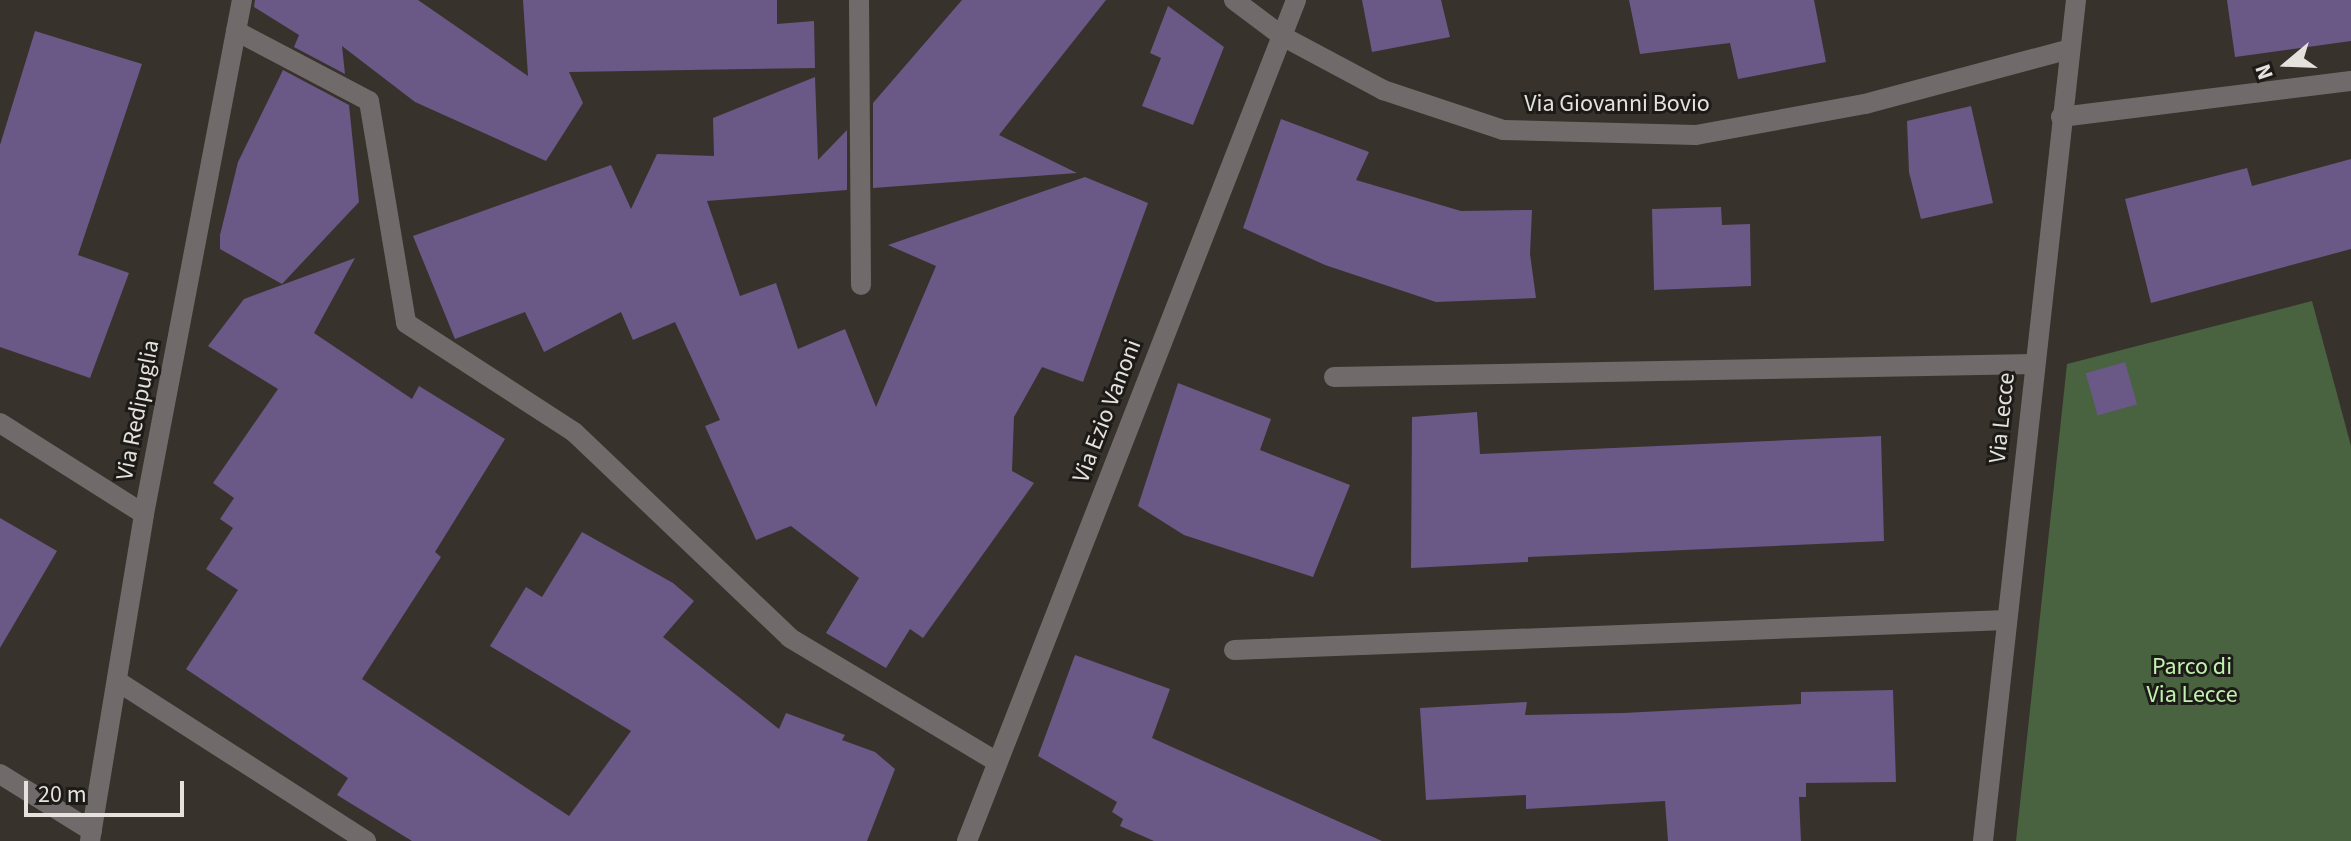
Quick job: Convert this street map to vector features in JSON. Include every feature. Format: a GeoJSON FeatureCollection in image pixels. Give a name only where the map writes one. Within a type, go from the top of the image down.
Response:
{"type":"FeatureCollection","features":[{"type":"Feature","properties":{"kind":"street","name":"Via Redipuglia"},"geometry":{"type":"LineString","coordinates":[[91,836],[144,514],[242,0]]}},
{"type":"Feature","properties":{"kind":"street"},"geometry":{"type":"LineString","coordinates":[[859,0],[861,285]]}},
{"type":"Feature","properties":{"kind":"street","name":"Via Giovanni Bovio"},"geometry":{"type":"LineString","coordinates":[[1234,0],[1282,36],[1383,90],[1503,130],[1696,135],[1865,104],[2070,49]]}},
{"type":"Feature","properties":{"kind":"street","name":"Via Ezio Vanoni"},"geometry":{"type":"LineString","coordinates":[[967,841],[1296,0]]}},
{"type":"Feature","properties":{"kind":"street","name":"Via Lecce"},"geometry":{"type":"LineString","coordinates":[[1983,841],[2076,0]]}},
{"type":"Feature","properties":{"kind":"street"},"geometry":{"type":"LineString","coordinates":[[236,31],[369,101],[406,323],[574,432],[790,638],[997,762]]}},
{"type":"Feature","properties":{"kind":"street"},"geometry":{"type":"LineString","coordinates":[[2061,117],[2351,81]]}},
{"type":"Feature","properties":{"kind":"street"},"geometry":{"type":"LineString","coordinates":[[1334,377],[2034,364]]}},
{"type":"Feature","properties":{"kind":"street"},"geometry":{"type":"LineString","coordinates":[[0,423],[144,514]]}},
{"type":"Feature","properties":{"kind":"street"},"geometry":{"type":"LineString","coordinates":[[1234,650],[2006,620]]}},
{"type":"Feature","properties":{"kind":"street"},"geometry":{"type":"LineString","coordinates":[[117,681],[366,841]]}},
{"type":"Feature","properties":{"kind":"street"},"geometry":{"type":"LineString","coordinates":[[0,774],[91,836]]}},
{"type":"Feature","properties":{"kind":"green space","name":"Parco di Via Lecce"},"geometry":{"type":"Polygon","coordinates":[[[2312,301],[2351,446],[2351,841],[2016,841],[2067,364],[2312,301]]]}},
{"type":"Feature","properties":{"kind":"building"},"geometry":{"type":"Polygon","coordinates":[[[255,0],[418,0],[528,76],[523,0],[777,0],[777,24],[814,21],[815,68],[569,72],[583,103],[546,161],[415,102],[342,46],[345,74],[294,47],[299,35],[254,7],[255,0]]]}},
{"type":"Feature","properties":{"kind":"building"},"geometry":{"type":"Polygon","coordinates":[[[962,0],[1106,0],[999,135],[1077,173],[873,188],[873,103],[962,0]]]}},
{"type":"Feature","properties":{"kind":"building"},"geometry":{"type":"Polygon","coordinates":[[[1362,0],[1441,0],[1450,37],[1372,52],[1362,0]]]}},
{"type":"Feature","properties":{"kind":"building"},"geometry":{"type":"Polygon","coordinates":[[[1629,0],[1814,0],[1826,62],[1738,79],[1730,43],[1640,54],[1629,0]]]}},
{"type":"Feature","properties":{"kind":"building"},"geometry":{"type":"Polygon","coordinates":[[[2227,0],[2351,0],[2351,41],[2235,57],[2227,0]]]}},
{"type":"Feature","properties":{"kind":"building"},"geometry":{"type":"Polygon","coordinates":[[[1168,6],[1224,47],[1193,125],[1142,106],[1161,58],[1150,53],[1168,6]]]}},
{"type":"Feature","properties":{"kind":"building"},"geometry":{"type":"Polygon","coordinates":[[[35,31],[142,64],[78,255],[129,273],[90,378],[0,347],[0,145],[35,31]]]}},
{"type":"Feature","properties":{"kind":"building"},"geometry":{"type":"Polygon","coordinates":[[[283,70],[349,105],[359,202],[282,284],[220,249],[220,235],[238,162],[283,70]]]}},
{"type":"Feature","properties":{"kind":"building"},"geometry":{"type":"Polygon","coordinates":[[[815,77],[818,160],[847,130],[847,190],[707,201],[740,296],[776,283],[798,349],[845,329],[876,407],[936,266],[888,245],[1085,177],[1148,203],[1083,382],[1042,367],[1014,417],[1012,471],[1034,483],[923,638],[910,629],[886,668],[826,633],[859,578],[791,526],[756,540],[705,426],[720,420],[675,322],[633,340],[621,312],[544,352],[525,312],[455,339],[413,236],[611,165],[631,209],[657,154],[714,156],[713,118],[815,77]]]}},
{"type":"Feature","properties":{"kind":"building"},"geometry":{"type":"Polygon","coordinates":[[[1971,106],[1993,203],[1921,219],[1909,172],[1907,121],[1971,106]]]}},
{"type":"Feature","properties":{"kind":"building"},"geometry":{"type":"Polygon","coordinates":[[[1281,119],[1369,152],[1356,180],[1461,211],[1532,210],[1530,254],[1536,298],[1436,302],[1325,265],[1243,228],[1281,119]]]}},
{"type":"Feature","properties":{"kind":"building"},"geometry":{"type":"Polygon","coordinates":[[[2351,159],[2351,249],[2151,303],[2125,199],[2247,168],[2252,186],[2351,159]]]}},
{"type":"Feature","properties":{"kind":"building"},"geometry":{"type":"Polygon","coordinates":[[[1721,207],[1722,225],[1750,224],[1751,286],[1654,290],[1652,209],[1721,207]]]}},
{"type":"Feature","properties":{"kind":"building"},"geometry":{"type":"Polygon","coordinates":[[[355,258],[314,333],[412,399],[419,386],[505,439],[435,552],[441,557],[362,679],[569,816],[631,731],[490,646],[526,587],[542,597],[582,532],[673,583],[694,601],[663,637],[779,729],[786,713],[845,735],[842,740],[875,752],[895,769],[867,841],[412,841],[337,795],[348,778],[186,669],[238,590],[206,569],[233,528],[220,519],[234,498],[213,483],[278,389],[208,346],[244,299],[355,258]]]}},
{"type":"Feature","properties":{"kind":"building"},"geometry":{"type":"Polygon","coordinates":[[[2125,362],[2137,404],[2098,416],[2086,373],[2125,362]]]}},
{"type":"Feature","properties":{"kind":"building"},"geometry":{"type":"Polygon","coordinates":[[[1178,383],[1271,419],[1260,450],[1350,485],[1313,577],[1184,535],[1138,506],[1178,383]]]}},
{"type":"Feature","properties":{"kind":"building"},"geometry":{"type":"Polygon","coordinates":[[[1477,412],[1480,454],[1881,436],[1884,541],[1528,557],[1528,562],[1411,568],[1412,417],[1477,412]]]}},
{"type":"Feature","properties":{"kind":"building"},"geometry":{"type":"Polygon","coordinates":[[[0,518],[57,551],[0,648],[0,518]]]}},
{"type":"Feature","properties":{"kind":"building"},"geometry":{"type":"Polygon","coordinates":[[[1075,655],[1170,689],[1152,738],[1382,841],[1154,841],[1120,826],[1123,819],[1112,812],[1117,802],[1038,756],[1075,655]]]}},
{"type":"Feature","properties":{"kind":"building"},"geometry":{"type":"Polygon","coordinates":[[[1893,690],[1896,782],[1806,783],[1806,797],[1799,797],[1801,841],[1668,841],[1665,801],[1526,809],[1526,795],[1426,800],[1420,708],[1527,702],[1525,715],[1623,713],[1801,704],[1801,692],[1893,690]]]}}]}
